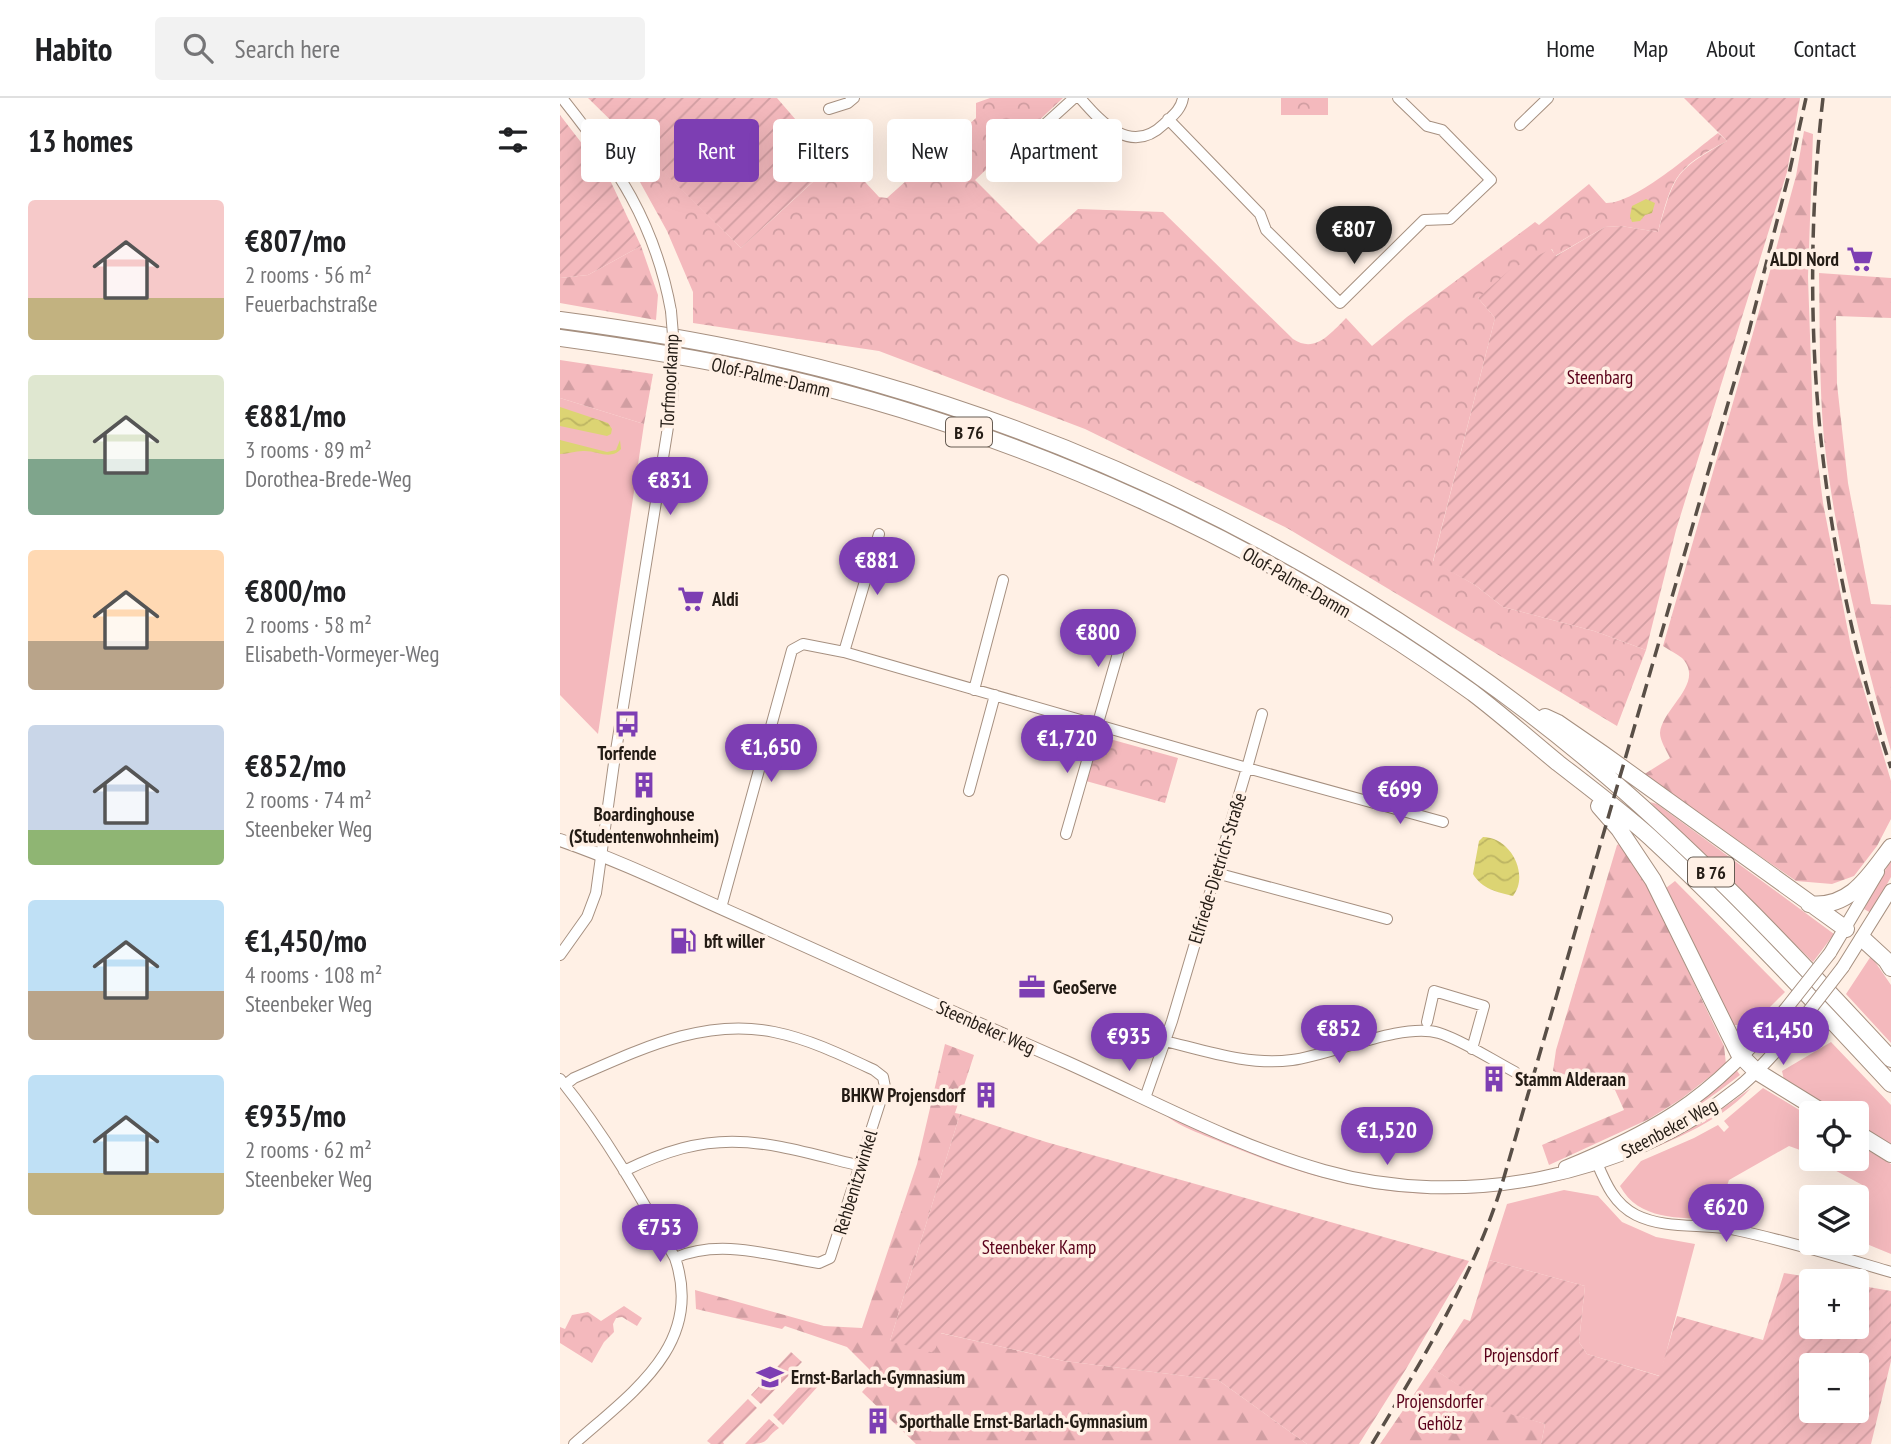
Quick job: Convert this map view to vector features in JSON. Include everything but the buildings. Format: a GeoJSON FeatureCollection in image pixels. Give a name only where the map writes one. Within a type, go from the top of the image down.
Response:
{"type":"FeatureCollection","features":[{"type":"Feature","properties":{"kind":"highway","name":"Olof-Palme-Damm"},"geometry":{"type":"LineString","coordinates":[[560,320],[713,345],[875,383],[1003,425],[1125,474],[1224,521],[1354,593],[1433,644],[1514,702],[1606,776],[1732,892],[1891,1059]]}},
{"type":"Feature","properties":{"kind":"highway","name":"Olof-Palme-Damm"},"geometry":{"type":"LineString","coordinates":[[560,338],[708,361],[872,401],[997,441],[1119,490],[1264,561],[1349,610],[1476,696],[1646,834],[1727,911],[1891,1084]]}},
{"type":"Feature","properties":{"kind":"highway"},"geometry":{"type":"LineString","coordinates":[[1514,702],[1558,723],[1580,738],[1846,929]]}},
{"type":"Feature","properties":{"kind":"highway"},"geometry":{"type":"LineString","coordinates":[[1570,772],[1619,829],[1653,880],[1742,1057],[1756,1071],[1805,1101]]}},
{"type":"Feature","properties":{"kind":"highway"},"geometry":{"type":"LineString","coordinates":[[1809,904],[1831,904],[1850,895],[1863,884],[1891,847]]}},
{"type":"Feature","properties":{"kind":"highway"},"geometry":{"type":"LineString","coordinates":[[1863,939],[1891,968]]}},
{"type":"Feature","properties":{"kind":"highway"},"geometry":{"type":"LineString","coordinates":[[1869,1140],[1891,1154]]}},
{"type":"Feature","properties":{"kind":"main road","name":"Steenbeker Weg"},"geometry":{"type":"LineString","coordinates":[[560,840],[721,908],[1257,1148],[1347,1177],[1394,1185],[1454,1188],[1502,1184],[1570,1172],[1675,1112],[1711,1085],[1742,1057],[1785,1010],[1830,953],[1891,847]]}},
{"type":"Feature","properties":{"kind":"main road","name":"Steenbeker Weg"},"geometry":{"type":"LineString","coordinates":[[1595,1159],[1632,1150],[1698,1116],[1756,1071],[1799,1024],[1843,967],[1863,939],[1891,890]]}},
{"type":"Feature","properties":{"kind":"main road"},"geometry":{"type":"LineString","coordinates":[[1846,929],[1863,939]]}},
{"type":"Feature","properties":{"kind":"street","name":"Torfmoorkamp"},"geometry":{"type":"LineString","coordinates":[[562,98],[615,167],[641,213],[664,274],[671,311],[673,383],[670,415],[600,856]]}},
{"type":"Feature","properties":{"kind":"street"},"geometry":{"type":"LineString","coordinates":[[829,109],[848,103],[854,98]]}},
{"type":"Feature","properties":{"kind":"street"},"geometry":{"type":"LineString","coordinates":[[1051,119],[1074,98]]}},
{"type":"Feature","properties":{"kind":"street"},"geometry":{"type":"LineString","coordinates":[[1080,98],[1099,120],[1114,131],[1123,135],[1141,136],[1154,132],[1182,107],[1183,98]]}},
{"type":"Feature","properties":{"kind":"street"},"geometry":{"type":"LineString","coordinates":[[1168,119],[1260,214],[1266,230],[1340,303],[1424,220],[1450,219],[1491,180],[1441,130],[1427,126],[1398,98]]}},
{"type":"Feature","properties":{"kind":"street"},"geometry":{"type":"LineString","coordinates":[[1521,125],[1548,98]]}},
{"type":"Feature","properties":{"kind":"street"},"geometry":{"type":"LineString","coordinates":[[845,652],[879,534]]}},
{"type":"Feature","properties":{"kind":"street"},"geometry":{"type":"LineString","coordinates":[[974,690],[1003,580]]}},
{"type":"Feature","properties":{"kind":"street"},"geometry":{"type":"LineString","coordinates":[[1066,834],[1127,622]]}},
{"type":"Feature","properties":{"kind":"street","name":"Elfriede-Dietrich-Straße"},"geometry":{"type":"LineString","coordinates":[[721,908],[792,650],[796,646],[808,643],[845,652],[1247,768],[1165,1041],[1145,1098]]}},
{"type":"Feature","properties":{"kind":"street"},"geometry":{"type":"LineString","coordinates":[[969,791],[995,695]]}},
{"type":"Feature","properties":{"kind":"street"},"geometry":{"type":"LineString","coordinates":[[1262,714],[1247,768],[1443,822]]}},
{"type":"Feature","properties":{"kind":"street"},"geometry":{"type":"LineString","coordinates":[[560,955],[587,917],[596,893],[600,856]]}},
{"type":"Feature","properties":{"kind":"street"},"geometry":{"type":"LineString","coordinates":[[1216,873],[1387,919]]}},
{"type":"Feature","properties":{"kind":"street"},"geometry":{"type":"LineString","coordinates":[[1427,1022],[1434,991],[1484,1006],[1472,1049]]}},
{"type":"Feature","properties":{"kind":"street","name":"Rehbenitzwinkel"},"geometry":{"type":"LineString","coordinates":[[562,1082],[666,1040],[694,1033],[748,1029],[795,1037],[874,1070],[883,1077],[885,1087],[833,1255],[828,1261],[819,1263],[717,1248],[691,1251],[674,1258]]}},
{"type":"Feature","properties":{"kind":"street"},"geometry":{"type":"LineString","coordinates":[[1165,1041],[1239,1058],[1278,1061],[1302,1059],[1394,1034],[1438,1032],[1515,1072]]}},
{"type":"Feature","properties":{"kind":"street"},"geometry":{"type":"LineString","coordinates":[[562,1082],[584,1108],[624,1171],[674,1258],[680,1279],[679,1315],[665,1356],[651,1374],[574,1444]]}},
{"type":"Feature","properties":{"kind":"street"},"geometry":{"type":"LineString","coordinates":[[624,1171],[670,1151],[729,1140],[771,1144],[861,1166]]}},
{"type":"Feature","properties":{"kind":"street","name":"Steenbeker Weg"},"geometry":{"type":"LineString","coordinates":[[1595,1159],[1614,1197],[1637,1216],[1668,1223],[1734,1229],[1891,1272]]}},
{"type":"Feature","properties":{"kind":"green space"},"geometry":{"type":"Polygon","coordinates":[[[588,98],[777,98],[795,119],[773,119],[773,182],[812,182],[741,248],[660,169],[660,119],[609,119],[588,98]]]}},
{"type":"Feature","properties":{"kind":"green space"},"geometry":{"type":"Polygon","coordinates":[[[990,98],[1063,98],[1040,119],[986,119],[986,170],[975,180],[1039,244],[1078,209],[1163,212],[1293,339],[1308,344],[1322,340],[1346,318],[1372,346],[1535,222],[1539,225],[1589,184],[1606,203],[1618,201],[1648,186],[1718,133],[1727,141],[1696,159],[1679,176],[1668,198],[1658,232],[1621,226],[1605,227],[1555,256],[1552,249],[1478,298],[1495,318],[1433,561],[1475,585],[1503,607],[1594,631],[1646,650],[1617,726],[1287,528],[1085,429],[879,351],[693,323],[693,292],[667,231],[640,182],[660,182],[660,168],[741,248],[813,182],[865,182],[879,197],[887,198],[905,182],[972,182],[972,122],[976,118],[976,103],[990,98]]]}},
{"type":"Feature","properties":{"kind":"green space"},"geometry":{"type":"Polygon","coordinates":[[[1281,98],[1328,98],[1328,115],[1281,115],[1281,98]]]}},
{"type":"Feature","properties":{"kind":"green space","name":"Steenbarg"},"geometry":{"type":"Polygon","coordinates":[[[1684,98],[1800,98],[1787,172],[1676,530],[1646,650],[1594,631],[1503,607],[1475,585],[1433,562],[1495,318],[1478,298],[1511,269],[1551,249],[1556,256],[1605,227],[1621,226],[1658,232],[1668,198],[1679,176],[1696,160],[1727,141],[1684,98]]]}},
{"type":"Feature","properties":{"kind":"green space"},"geometry":{"type":"Polygon","coordinates":[[[560,115],[581,142],[581,182],[611,182],[641,246],[588,275],[560,278],[560,115]]]}},
{"type":"Feature","properties":{"kind":"green space"},"geometry":{"type":"Polygon","coordinates":[[[1804,131],[1813,134],[1808,277],[1813,424],[1823,503],[1851,647],[1891,781],[1891,819],[1877,846],[1854,876],[1832,884],[1796,881],[1643,775],[1670,758],[1660,733],[1689,677],[1688,667],[1682,658],[1663,646],[1755,326],[1796,176],[1804,131]]]}},
{"type":"Feature","properties":{"kind":"green space"},"geometry":{"type":"Polygon","coordinates":[[[641,246],[658,295],[656,320],[560,303],[560,278],[588,275],[641,246]]]}},
{"type":"Feature","properties":{"kind":"green space"},"geometry":{"type":"Polygon","coordinates":[[[1819,273],[1891,278],[1891,318],[1836,316],[1837,384],[1848,483],[1871,604],[1891,605],[1891,751],[1851,596],[1829,479],[1821,398],[1819,273]]]}},
{"type":"Feature","properties":{"kind":"green space"},"geometry":{"type":"Polygon","coordinates":[[[560,360],[653,374],[644,424],[560,398],[560,360]]]}},
{"type":"Feature","properties":{"kind":"green space"},"geometry":{"type":"Polygon","coordinates":[[[560,398],[644,424],[598,734],[560,695],[560,398]]]}},
{"type":"Feature","properties":{"kind":"green space"},"geometry":{"type":"Polygon","coordinates":[[[1099,736],[1178,758],[1165,803],[1086,781],[1099,736]]]}},
{"type":"Feature","properties":{"kind":"green space"},"geometry":{"type":"Polygon","coordinates":[[[1650,802],[1657,804],[1834,934],[1813,962],[1650,802]]]}},
{"type":"Feature","properties":{"kind":"green space"},"geometry":{"type":"Polygon","coordinates":[[[1621,843],[1647,885],[1724,1046],[1726,1064],[1681,1099],[1649,1119],[1549,1165],[1542,1145],[1624,1110],[1615,1090],[1553,1071],[1556,1050],[1617,845],[1621,843]]]}},
{"type":"Feature","properties":{"kind":"green space"},"geometry":{"type":"Polygon","coordinates":[[[1891,860],[1891,877],[1871,913],[1864,909],[1891,860]]]}},
{"type":"Feature","properties":{"kind":"green space"},"geometry":{"type":"Polygon","coordinates":[[[1675,881],[1785,992],[1752,1025],[1732,1025],[1666,888],[1675,881]]]}},
{"type":"Feature","properties":{"kind":"green space"},"geometry":{"type":"Polygon","coordinates":[[[1871,956],[1891,985],[1891,1043],[1846,994],[1871,956]]]}},
{"type":"Feature","properties":{"kind":"green space"},"geometry":{"type":"Polygon","coordinates":[[[1789,1014],[1792,1016],[1775,1040],[1761,1050],[1761,1046],[1789,1014]]]}},
{"type":"Feature","properties":{"kind":"green space"},"geometry":{"type":"Polygon","coordinates":[[[1831,1042],[1891,1105],[1891,1146],[1869,1132],[1869,1101],[1818,1101],[1784,1080],[1782,1071],[1831,1042]]]}},
{"type":"Feature","properties":{"kind":"green space"},"geometry":{"type":"Polygon","coordinates":[[[945,1044],[974,1055],[955,1113],[960,1114],[890,1341],[940,1333],[1064,1361],[1218,1380],[1307,1444],[916,1444],[862,1392],[876,1376],[847,1347],[785,1326],[782,1329],[696,1309],[695,1290],[824,1326],[862,1328],[917,1164],[945,1044]]]}},
{"type":"Feature","properties":{"kind":"green space"},"geometry":{"type":"Polygon","coordinates":[[[1735,1068],[1740,1075],[1694,1109],[1645,1138],[1609,1153],[1735,1068]]]}},
{"type":"Feature","properties":{"kind":"green space"},"geometry":{"type":"Polygon","coordinates":[[[1751,1088],[1738,1101],[1706,1123],[1617,1163],[1704,1122],[1751,1088]]]}},
{"type":"Feature","properties":{"kind":"green space"},"geometry":{"type":"Polygon","coordinates":[[[1763,1088],[1799,1110],[1799,1150],[1789,1146],[1729,1180],[1715,1220],[1674,1217],[1649,1211],[1638,1206],[1620,1186],[1641,1161],[1718,1125],[1724,1132],[1729,1127],[1724,1121],[1763,1088]]]}},
{"type":"Feature","properties":{"kind":"green space","name":"Steenbeker Kamp"},"geometry":{"type":"Polygon","coordinates":[[[960,1114],[1046,1142],[1469,1261],[1359,1444],[1307,1444],[1218,1380],[1064,1361],[941,1333],[934,1353],[890,1341],[960,1114]]]}},
{"type":"Feature","properties":{"kind":"green space"},"geometry":{"type":"Polygon","coordinates":[[[1167,1116],[1243,1148],[1321,1175],[1401,1191],[1441,1194],[1394,1191],[1312,1175],[1195,1132],[1167,1116]]]}},
{"type":"Feature","properties":{"kind":"green space"},"geometry":{"type":"Polygon","coordinates":[[[1869,1151],[1891,1164],[1891,1254],[1869,1245],[1869,1185],[1862,1185],[1836,1171],[1869,1171],[1869,1151]]]}},
{"type":"Feature","properties":{"kind":"green space"},"geometry":{"type":"Polygon","coordinates":[[[1569,1176],[1566,1179],[1521,1188],[1477,1193],[1451,1194],[1485,1192],[1569,1176]]]}},
{"type":"Feature","properties":{"kind":"green space"},"geometry":{"type":"Polygon","coordinates":[[[1564,1190],[1598,1196],[1622,1222],[1656,1237],[1695,1244],[1660,1376],[1587,1354],[1579,1342],[1585,1286],[1489,1260],[1507,1204],[1564,1190]]]}},
{"type":"Feature","properties":{"kind":"green space","name":"Projensdorf"},"geometry":{"type":"Polygon","coordinates":[[[1489,1260],[1585,1286],[1579,1342],[1587,1354],[1659,1376],[1677,1316],[1763,1340],[1784,1273],[1799,1275],[1799,1339],[1869,1339],[1869,1287],[1891,1291],[1891,1361],[1871,1444],[1541,1444],[1545,1424],[1496,1410],[1432,1368],[1464,1319],[1470,1321],[1489,1260]]]}},
{"type":"Feature","properties":{"kind":"green space"},"geometry":{"type":"Polygon","coordinates":[[[624,1306],[642,1318],[637,1326],[622,1317],[616,1318],[613,1324],[614,1332],[604,1342],[592,1363],[560,1343],[560,1327],[565,1329],[572,1315],[588,1312],[601,1321],[624,1306]]]}},
{"type":"Feature","properties":{"kind":"green space"},"geometry":{"type":"Polygon","coordinates":[[[791,1352],[802,1362],[761,1404],[751,1395],[791,1352]]]}},
{"type":"Feature","properties":{"kind":"green space","name":"Projensdorfer Gehölz"},"geometry":{"type":"Polygon","coordinates":[[[1432,1368],[1496,1409],[1545,1424],[1541,1444],[1380,1444],[1432,1368]]]}},
{"type":"Feature","properties":{"kind":"green space"},"geometry":{"type":"Polygon","coordinates":[[[813,1372],[824,1383],[820,1384],[783,1425],[773,1415],[813,1372]]]}},
{"type":"Feature","properties":{"kind":"green space"},"geometry":{"type":"Polygon","coordinates":[[[748,1399],[757,1408],[724,1444],[711,1444],[707,1441],[748,1399]]]}},
{"type":"Feature","properties":{"kind":"green space"},"geometry":{"type":"Polygon","coordinates":[[[769,1419],[779,1428],[763,1442],[745,1444],[769,1419]]]}},
{"type":"Feature","properties":{"kind":"water"},"geometry":{"type":"Polygon","coordinates":[[[1646,199],[1655,203],[1652,213],[1645,215],[1640,221],[1632,222],[1632,206],[1646,199]]]}},
{"type":"Feature","properties":{"kind":"water"},"geometry":{"type":"Polygon","coordinates":[[[560,407],[608,423],[612,429],[611,434],[607,436],[560,426],[560,407]]]}},
{"type":"Feature","properties":{"kind":"water"},"geometry":{"type":"Polygon","coordinates":[[[560,440],[607,452],[616,450],[620,440],[621,449],[608,455],[588,451],[560,454],[560,440]]]}},
{"type":"Feature","properties":{"kind":"water"},"geometry":{"type":"Polygon","coordinates":[[[1483,837],[1501,843],[1514,858],[1519,878],[1513,896],[1485,886],[1473,874],[1479,841],[1483,837]]]}},
{"type":"Feature","properties":{"kind":"railway"},"geometry":{"type":"LineString","coordinates":[[1372,1444],[1459,1289],[1500,1191],[1749,331],[1806,98]]}},
{"type":"Feature","properties":{"kind":"railway"},"geometry":{"type":"LineString","coordinates":[[1823,98],[1813,267],[1814,352],[1821,436],[1831,520],[1847,604],[1891,768]]}},
{"type":"Feature","properties":{"kind":"place","name":"ALDI Nord"},"geometry":{"type":"Point","coordinates":[1860,259]}},
{"type":"Feature","properties":{"kind":"place","name":"Aldi"},"geometry":{"type":"Point","coordinates":[691,599]}},
{"type":"Feature","properties":{"kind":"place","name":"Torfende"},"geometry":{"type":"Point","coordinates":[627,724]}},
{"type":"Feature","properties":{"kind":"place","name":"Boardinghouse (Studentenwohnheim)"},"geometry":{"type":"Point","coordinates":[644,785]}},
{"type":"Feature","properties":{"kind":"place","name":"bft willer"},"geometry":{"type":"Point","coordinates":[683,941]}},
{"type":"Feature","properties":{"kind":"place","name":"GeoServe"},"geometry":{"type":"Point","coordinates":[1032,987]}},
{"type":"Feature","properties":{"kind":"place","name":"Stamm Alderaan"},"geometry":{"type":"Point","coordinates":[1494,1079]}},
{"type":"Feature","properties":{"kind":"place","name":"BHKW Projensdorf"},"geometry":{"type":"Point","coordinates":[986,1095]}},
{"type":"Feature","properties":{"kind":"place","name":"Ernst-Barlach-Gymnasium"},"geometry":{"type":"Point","coordinates":[770,1377]}},
{"type":"Feature","properties":{"kind":"place","name":"Sporthalle Ernst-Barlach-Gymnasium"},"geometry":{"type":"Point","coordinates":[878,1421]}}]}
